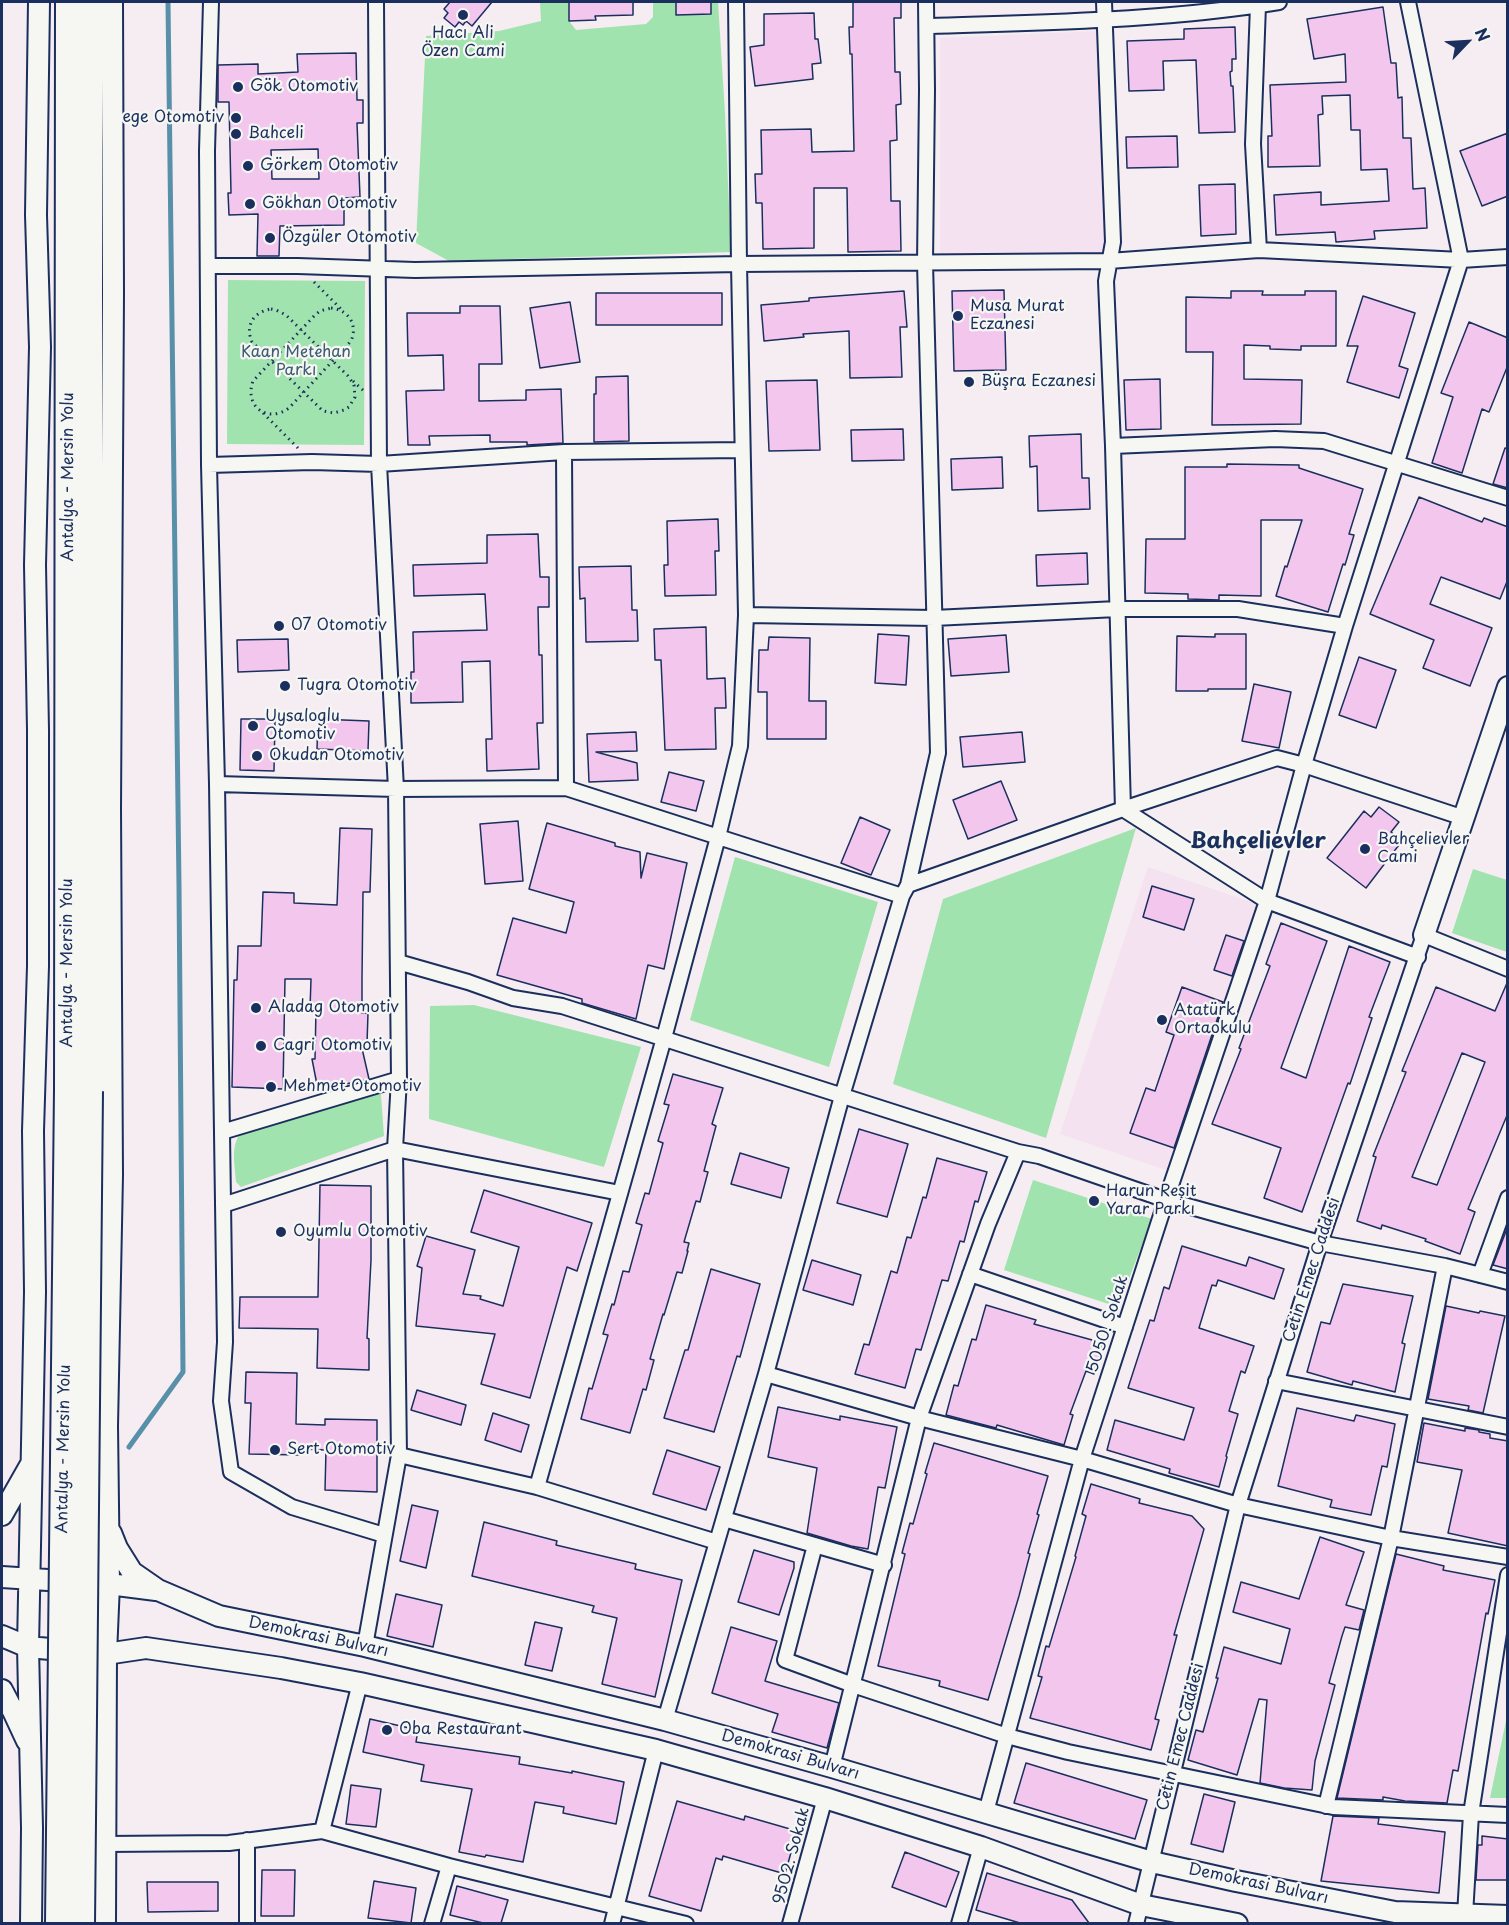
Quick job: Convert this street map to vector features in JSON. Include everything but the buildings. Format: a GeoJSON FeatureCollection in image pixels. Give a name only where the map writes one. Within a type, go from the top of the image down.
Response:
{"type":"FeatureCollection","features":[{"type":"Feature","properties":{"kind":"highway","name":"Antalya - Mersin Yolu"},"geometry":{"type":"LineString","coordinates":[[69,2],[78,1090]]}},
{"type":"Feature","properties":{"kind":"highway","name":"Antalya - Mersin Yolu"},"geometry":{"type":"LineString","coordinates":[[66,1923],[91,2]]}},
{"type":"Feature","properties":{"kind":"street"},"geometry":{"type":"LineString","coordinates":[[31,1923],[30,1749],[14,1641],[30,1577],[35,1292],[33,1131],[38,966],[35,565],[40,347],[36,215],[39,2]]}},
{"type":"Feature","properties":{"kind":"street"},"geometry":{"type":"LineString","coordinates":[[105,1923],[106,1654],[109,1584],[107,1426],[112,1175],[110,808],[112,2]]}},
{"type":"Feature","properties":{"kind":"street"},"geometry":{"type":"LineString","coordinates":[[211,2],[207,151],[209,465],[217,784],[225,1342],[221,1401],[231,1472],[292,1507],[384,1535]]}},
{"type":"Feature","properties":{"kind":"street"},"geometry":{"type":"LineString","coordinates":[[365,1646],[399,1455],[395,1149],[399,1079],[396,789],[379,464],[376,2]]}},
{"type":"Feature","properties":{"kind":"street"},"geometry":{"type":"LineString","coordinates":[[537,1487],[664,1038],[740,746],[746,615],[738,264],[736,2]]}},
{"type":"Feature","properties":{"kind":"street"},"geometry":{"type":"LineString","coordinates":[[665,1720],[766,1374],[842,1096],[905,891],[938,753],[925,263],[928,26],[926,2]]}},
{"type":"Feature","properties":{"kind":"street"},"geometry":{"type":"LineString","coordinates":[[1104,2],[1113,242],[1106,281],[1123,809]]}},
{"type":"Feature","properties":{"kind":"street"},"geometry":{"type":"LineString","coordinates":[[928,26],[1105,20],[1192,14],[1279,2]]}},
{"type":"Feature","properties":{"kind":"street"},"geometry":{"type":"LineString","coordinates":[[1408,2],[1461,260]]}},
{"type":"Feature","properties":{"kind":"street"},"geometry":{"type":"LineString","coordinates":[[1258,5],[1253,144],[1259,250]]}},
{"type":"Feature","properties":{"kind":"street"},"geometry":{"type":"LineString","coordinates":[[208,266],[427,270],[738,264],[1109,261],[1259,250],[1461,260],[1508,256]]}},
{"type":"Feature","properties":{"kind":"street","name":"5050. Sokak"},"geometry":{"type":"LineString","coordinates":[[986,1812],[1082,1459],[1267,901],[1345,626],[1461,260]]}},
{"type":"Feature","properties":{"kind":"street"},"geometry":{"type":"LineString","coordinates":[[1113,446],[1275,439],[1324,441],[1508,498]]}},
{"type":"Feature","properties":{"kind":"street"},"geometry":{"type":"LineString","coordinates":[[209,465],[312,462],[379,464],[564,452],[742,450]]}},
{"type":"Feature","properties":{"kind":"street"},"geometry":{"type":"LineString","coordinates":[[564,452],[566,788]]}},
{"type":"Feature","properties":{"kind":"street"},"geometry":{"type":"LineString","coordinates":[[746,615],[934,618],[1117,609],[1238,609],[1345,626]]}},
{"type":"Feature","properties":{"kind":"street","name":"Cetin Emec Caddesi"},"geometry":{"type":"LineString","coordinates":[[1138,1914],[1238,1505],[1320,1243],[1508,687]]}},
{"type":"Feature","properties":{"kind":"street"},"geometry":{"type":"LineString","coordinates":[[217,784],[396,789],[566,788],[718,837],[905,891],[1123,809],[1277,758],[1464,818]]}},
{"type":"Feature","properties":{"kind":"street"},"geometry":{"type":"LineString","coordinates":[[1123,809],[1267,901],[1418,957]]}},
{"type":"Feature","properties":{"kind":"street"},"geometry":{"type":"LineString","coordinates":[[1424,935],[1508,969]]}},
{"type":"Feature","properties":{"kind":"street"},"geometry":{"type":"LineString","coordinates":[[398,962],[468,982],[513,998],[562,1006],[1018,1152],[1039,1156],[1166,1200],[1320,1243],[1445,1266],[1508,1282]]}},
{"type":"Feature","properties":{"kind":"street"},"geometry":{"type":"LineString","coordinates":[[222,1132],[399,1079]]}},
{"type":"Feature","properties":{"kind":"street"},"geometry":{"type":"LineString","coordinates":[[223,1205],[395,1149],[620,1193]]}},
{"type":"Feature","properties":{"kind":"street"},"geometry":{"type":"LineString","coordinates":[[832,1767],[919,1418],[988,1224],[1018,1152]]}},
{"type":"Feature","properties":{"kind":"street"},"geometry":{"type":"LineString","coordinates":[[1480,1275],[1508,1198]]}},
{"type":"Feature","properties":{"kind":"street"},"geometry":{"type":"LineString","coordinates":[[1326,1806],[1391,1538],[1445,1266]]}},
{"type":"Feature","properties":{"kind":"street"},"geometry":{"type":"LineString","coordinates":[[970,1274],[1125,1327]]}},
{"type":"Feature","properties":{"kind":"street"},"geometry":{"type":"LineString","coordinates":[[766,1374],[919,1418],[1082,1459],[1238,1505],[1391,1538],[1508,1557]]}},
{"type":"Feature","properties":{"kind":"street"},"geometry":{"type":"LineString","coordinates":[[1276,1381],[1508,1427]]}},
{"type":"Feature","properties":{"kind":"street"},"geometry":{"type":"LineString","coordinates":[[399,1455],[537,1487],[717,1542]]}},
{"type":"Feature","properties":{"kind":"street"},"geometry":{"type":"LineString","coordinates":[[2,1515],[32,1462]]}},
{"type":"Feature","properties":{"kind":"street"},"geometry":{"type":"LineString","coordinates":[[724,1519],[884,1565]]}},
{"type":"Feature","properties":{"kind":"street","name":"Demokrasi Bulvarı"},"geometry":{"type":"LineString","coordinates":[[108,1525],[117,1548],[132,1572],[158,1590],[219,1616],[365,1646],[665,1720],[1152,1862],[1395,1912],[1508,1916]]}},
{"type":"Feature","properties":{"kind":"street"},"geometry":{"type":"LineString","coordinates":[[815,1545],[785,1660],[853,1686],[1007,1736],[1068,1752],[1326,1806],[1508,1815]]}},
{"type":"Feature","properties":{"kind":"street"},"geometry":{"type":"LineString","coordinates":[[1465,1915],[1471,1814],[1508,1575]]}},
{"type":"Feature","properties":{"kind":"street"},"geometry":{"type":"LineString","coordinates":[[2,1577],[30,1577],[158,1590]]}},
{"type":"Feature","properties":{"kind":"street","name":"Demokrasi Bulvarı"},"geometry":{"type":"LineString","coordinates":[[14,1641],[106,1654],[146,1648],[281,1668],[360,1683],[656,1750],[825,1798],[981,1847],[1138,1914],[1237,1923]]}},
{"type":"Feature","properties":{"kind":"street"},"geometry":{"type":"LineString","coordinates":[[322,1831],[360,1683]]}},
{"type":"Feature","properties":{"kind":"street"},"geometry":{"type":"LineString","coordinates":[[2,1690],[30,1749]]}},
{"type":"Feature","properties":{"kind":"street"},"geometry":{"type":"LineString","coordinates":[[612,1923],[656,1750]]}},
{"type":"Feature","properties":{"kind":"street","name":"9502. Sokak"},"geometry":{"type":"LineString","coordinates":[[790,1923],[825,1798]]}},
{"type":"Feature","properties":{"kind":"street"},"geometry":{"type":"LineString","coordinates":[[105,1844],[229,1843],[322,1831],[449,1866],[686,1923]]}},
{"type":"Feature","properties":{"kind":"street"},"geometry":{"type":"LineString","coordinates":[[246,1923],[247,1840]]}},
{"type":"Feature","properties":{"kind":"street"},"geometry":{"type":"LineString","coordinates":[[958,1923],[981,1847]]}},
{"type":"Feature","properties":{"kind":"street"},"geometry":{"type":"LineString","coordinates":[[432,1923],[449,1866]]}},
{"type":"Feature","properties":{"kind":"path"},"geometry":{"type":"LineString","coordinates":[[261,412],[279,414],[289,408],[348,346],[353,336],[351,319],[298,266]]}},
{"type":"Feature","properties":{"kind":"path"},"geometry":{"type":"LineString","coordinates":[[312,462],[253,404],[251,386],[256,376],[320,311],[331,308],[343,311]]}},
{"type":"Feature","properties":{"kind":"path"},"geometry":{"type":"LineString","coordinates":[[265,310],[276,310],[286,315],[333,361],[354,385],[355,397],[349,407],[339,412],[328,413],[318,407],[256,347],[250,337],[250,326],[255,316],[265,310]]}},
{"type":"Feature","properties":{"kind":"shaded area"},"geometry":{"type":"Polygon","coordinates":[[[1097,31],[1106,256],[940,259],[940,38],[1097,31]]]}},
{"type":"Feature","properties":{"kind":"shaded area","name":"Atatürk Ortaokulu"},"geometry":{"type":"Polygon","coordinates":[[[1148,867],[1263,906],[1175,1173],[1060,1134],[1148,867]]]}},
{"type":"Feature","properties":{"kind":"green space"},"geometry":{"type":"Polygon","coordinates":[[[540,2],[569,2],[569,21],[576,30],[646,24],[653,17],[653,2],[718,2],[731,252],[449,261],[416,243],[426,36],[499,31],[541,21],[540,2]]]}},
{"type":"Feature","properties":{"kind":"green space","name":"Kaan Metehan Parkı"},"geometry":{"type":"Polygon","coordinates":[[[228,280],[365,281],[364,445],[227,444],[228,280]]]}},
{"type":"Feature","properties":{"kind":"green space"},"geometry":{"type":"Polygon","coordinates":[[[1136,828],[1046,1138],[893,1084],[943,899],[1136,828]]]}},
{"type":"Feature","properties":{"kind":"green space"},"geometry":{"type":"Polygon","coordinates":[[[735,857],[878,902],[829,1067],[690,1020],[735,857]]]}},
{"type":"Feature","properties":{"kind":"green space"},"geometry":{"type":"Polygon","coordinates":[[[1473,869],[1507,880],[1507,952],[1452,933],[1473,869]]]}},
{"type":"Feature","properties":{"kind":"green space"},"geometry":{"type":"Polygon","coordinates":[[[474,1005],[641,1047],[604,1167],[429,1119],[430,1006],[474,1005]]]}},
{"type":"Feature","properties":{"kind":"green space"},"geometry":{"type":"Polygon","coordinates":[[[380,1082],[384,1136],[241,1187],[236,1182],[235,1147],[244,1129],[380,1082]]]}},
{"type":"Feature","properties":{"kind":"green space"},"geometry":{"type":"Polygon","coordinates":[[[1033,1180],[1152,1219],[1118,1307],[1004,1270],[1033,1180]]]}},
{"type":"Feature","properties":{"kind":"green space"},"geometry":{"type":"Polygon","coordinates":[[[1507,1716],[1507,1798],[1490,1798],[1507,1716]]]}},
{"type":"Feature","properties":{"kind":"waterway"},"geometry":{"type":"LineString","coordinates":[[129,1447],[183,1372],[168,2]]}},
{"type":"Feature","properties":{"kind":"place","name":"Hacı Ali Özen Cami"},"geometry":{"type":"Point","coordinates":[463,15]}},
{"type":"Feature","properties":{"kind":"place","name":"Gök Otomotiv"},"geometry":{"type":"Point","coordinates":[238,87]}},
{"type":"Feature","properties":{"kind":"place","name":"ege Otomotiv"},"geometry":{"type":"Point","coordinates":[236,118]}},
{"type":"Feature","properties":{"kind":"place","name":"Bahceli"},"geometry":{"type":"Point","coordinates":[236,134]}},
{"type":"Feature","properties":{"kind":"place","name":"Görkem Otomotiv"},"geometry":{"type":"Point","coordinates":[248,166]}},
{"type":"Feature","properties":{"kind":"place","name":"Gökhan Otomotiv"},"geometry":{"type":"Point","coordinates":[250,204]}},
{"type":"Feature","properties":{"kind":"place","name":"Özgüler Otomotiv"},"geometry":{"type":"Point","coordinates":[270,238]}},
{"type":"Feature","properties":{"kind":"place","name":"Musa Murat Eczanesi"},"geometry":{"type":"Point","coordinates":[958,316]}},
{"type":"Feature","properties":{"kind":"place","name":"Büşra Eczanesi"},"geometry":{"type":"Point","coordinates":[969,382]}},
{"type":"Feature","properties":{"kind":"place","name":"07 Otomotiv"},"geometry":{"type":"Point","coordinates":[279,626]}},
{"type":"Feature","properties":{"kind":"place","name":"Tugra Otomotiv"},"geometry":{"type":"Point","coordinates":[285,686]}},
{"type":"Feature","properties":{"kind":"place","name":"Uysaloglu Otomotiv"},"geometry":{"type":"Point","coordinates":[253,726]}},
{"type":"Feature","properties":{"kind":"place","name":"Okudan Otomotiv"},"geometry":{"type":"Point","coordinates":[257,756]}},
{"type":"Feature","properties":{"kind":"place","name":"Bahçelievler Cami"},"geometry":{"type":"Point","coordinates":[1365,849]}},
{"type":"Feature","properties":{"kind":"place","name":"Aladag Otomotiv"},"geometry":{"type":"Point","coordinates":[256,1008]}},
{"type":"Feature","properties":{"kind":"place","name":"Atatürk Ortaokulu"},"geometry":{"type":"Point","coordinates":[1162,1020]}},
{"type":"Feature","properties":{"kind":"place","name":"Cagri Otomotiv"},"geometry":{"type":"Point","coordinates":[261,1046]}},
{"type":"Feature","properties":{"kind":"place","name":"Mehmet Otomotiv"},"geometry":{"type":"Point","coordinates":[271,1087]}},
{"type":"Feature","properties":{"kind":"place","name":"Harun Reşit Yarar Parkı"},"geometry":{"type":"Point","coordinates":[1094,1201]}},
{"type":"Feature","properties":{"kind":"place","name":"Oyumlu Otomotiv"},"geometry":{"type":"Point","coordinates":[281,1232]}},
{"type":"Feature","properties":{"kind":"place","name":"Sert Otomotiv"},"geometry":{"type":"Point","coordinates":[275,1450]}},
{"type":"Feature","properties":{"kind":"place","name":"Oba Restaurant"},"geometry":{"type":"Point","coordinates":[387,1730]}},
{"type":"Feature","properties":{"kind":"district","name":"Bahçelievler"},"geometry":{"type":"Point","coordinates":[1258,842]}}]}
